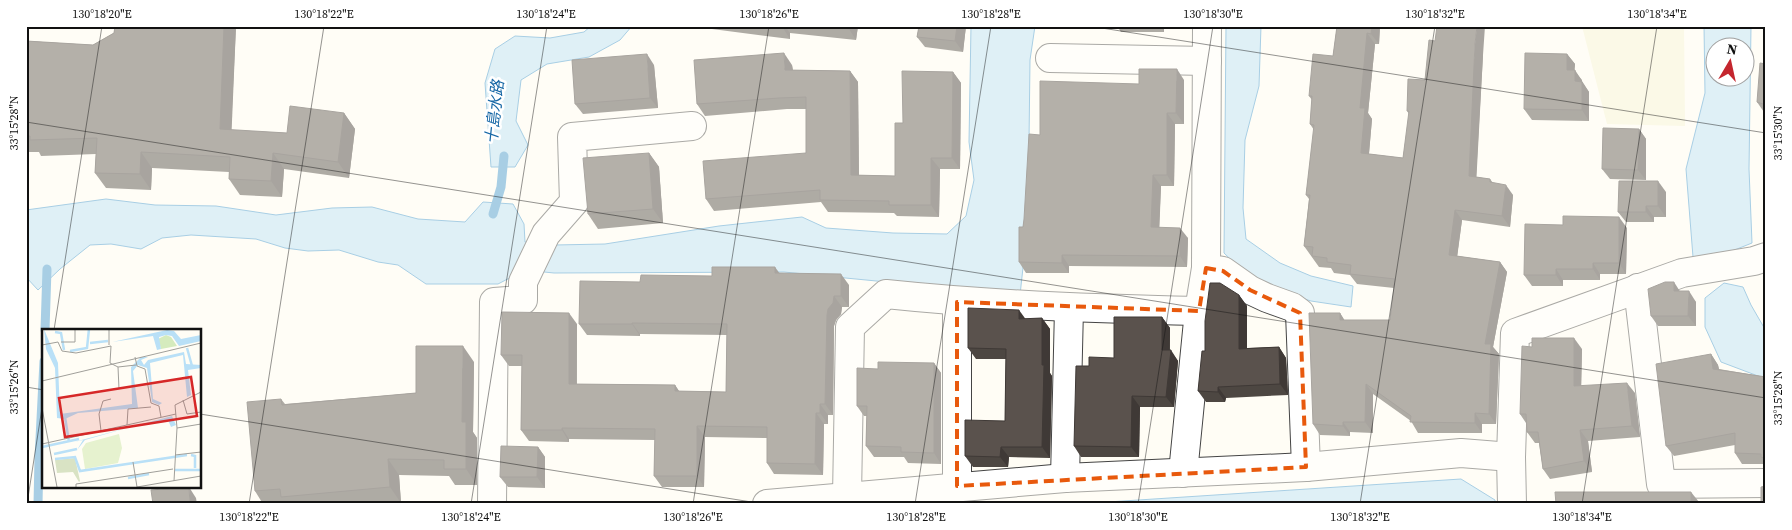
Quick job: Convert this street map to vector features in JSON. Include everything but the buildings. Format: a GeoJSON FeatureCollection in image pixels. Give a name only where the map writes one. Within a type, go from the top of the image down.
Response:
{"type":"FeatureCollection","features":[{"type":"Feature","properties":{"kind":"street"},"geometry":{"type":"LineString","coordinates":[[1183,473],[1199,311],[1206,268],[1207,26]]}},
{"type":"Feature","properties":{"kind":"street"},"geometry":{"type":"LineString","coordinates":[[1050,58],[1207,61]]}},
{"type":"Feature","properties":{"kind":"street"},"geometry":{"type":"LineString","coordinates":[[492,504],[494,302],[523,300],[522,282],[546,234],[574,202],[572,137],[692,126]]}},
{"type":"Feature","properties":{"kind":"street"},"geometry":{"type":"LineString","coordinates":[[1512,504],[1511,457],[1515,333],[1682,273],[1760,259]]}},
{"type":"Feature","properties":{"kind":"street"},"geometry":{"type":"LineString","coordinates":[[1206,268],[1223,271],[1250,290],[1292,306],[1300,313],[1306,467]]}},
{"type":"Feature","properties":{"kind":"street"},"geometry":{"type":"LineString","coordinates":[[1638,288],[1661,484],[1766,483]]}},
{"type":"Feature","properties":{"kind":"street"},"geometry":{"type":"LineString","coordinates":[[847,496],[850,327],[886,294],[957,302],[1069,308],[1199,311]]}},
{"type":"Feature","properties":{"kind":"street"},"geometry":{"type":"LineString","coordinates":[[957,302],[957,486]]}},
{"type":"Feature","properties":{"kind":"street"},"geometry":{"type":"LineString","coordinates":[[1065,478],[1069,308]]}},
{"type":"Feature","properties":{"kind":"street"},"geometry":{"type":"LineString","coordinates":[[767,504],[1065,478],[1306,467],[1461,453],[1511,457]]}},
{"type":"Feature","properties":{"kind":"highlighted area"},"geometry":{"type":"Polygon","coordinates":[[[1206,268],[1223,271],[1250,290],[1300,313],[1306,467],[957,486],[957,302],[1199,311],[1206,268]]]}},
{"type":"Feature","properties":{"kind":"shaded area"},"geometry":{"type":"Polygon","coordinates":[[[1582,26],[1684,26],[1685,126],[1607,124],[1582,26]]]}},
{"type":"Feature","properties":{"kind":"water"},"geometry":{"type":"Polygon","coordinates":[[[591,26],[632,26],[620,40],[589,57],[547,64],[521,80],[516,121],[528,145],[515,167],[491,167],[485,83],[495,49],[515,36],[550,38],[584,32],[591,26]]]}},
{"type":"Feature","properties":{"kind":"water"},"geometry":{"type":"Polygon","coordinates":[[[971,26],[1035,26],[1030,60],[1028,222],[1020,295],[784,272],[554,273],[525,270],[498,284],[426,284],[398,265],[378,262],[339,250],[308,251],[285,248],[256,239],[191,235],[162,238],[141,249],[111,244],[90,245],[38,290],[26,277],[26,210],[106,199],[155,205],[216,206],[276,215],[332,208],[372,207],[418,219],[465,222],[483,202],[513,204],[524,224],[525,242],[555,245],[605,244],[719,226],[802,217],[826,228],[893,233],[947,234],[966,216],[974,180],[969,142],[971,26]]]}},
{"type":"Feature","properties":{"kind":"water"},"geometry":{"type":"Polygon","coordinates":[[[1226,26],[1261,26],[1259,86],[1245,140],[1243,208],[1246,239],[1280,263],[1311,276],[1353,286],[1351,307],[1311,301],[1256,284],[1224,253],[1226,26]]]}},
{"type":"Feature","properties":{"kind":"water"},"geometry":{"type":"Polygon","coordinates":[[[1704,26],[1751,26],[1751,38],[1704,38],[1704,26]]]}},
{"type":"Feature","properties":{"kind":"water"},"geometry":{"type":"Polygon","coordinates":[[[1705,88],[1750,88],[1749,169],[1752,243],[1722,255],[1693,257],[1686,169],[1705,88]]]}},
{"type":"Feature","properties":{"kind":"water"},"geometry":{"type":"Polygon","coordinates":[[[1724,283],[1743,287],[1766,331],[1766,379],[1721,362],[1705,327],[1705,298],[1724,283]]]}},
{"type":"Feature","properties":{"kind":"water"},"geometry":{"type":"Polygon","coordinates":[[[1461,479],[1495,500],[1495,504],[1077,504],[1461,479]]]}},
{"type":"Feature","properties":{"kind":"waterway","name":"十島水路"},"geometry":{"type":"LineString","coordinates":[[493,214],[501,187],[504,156]]}},
{"type":"Feature","properties":{"kind":"waterway"},"geometry":{"type":"LineString","coordinates":[[45,329],[47,269]]}},
{"type":"Feature","properties":{"kind":"waterway"},"geometry":{"type":"LineString","coordinates":[[38,504],[42,400]]}}]}
